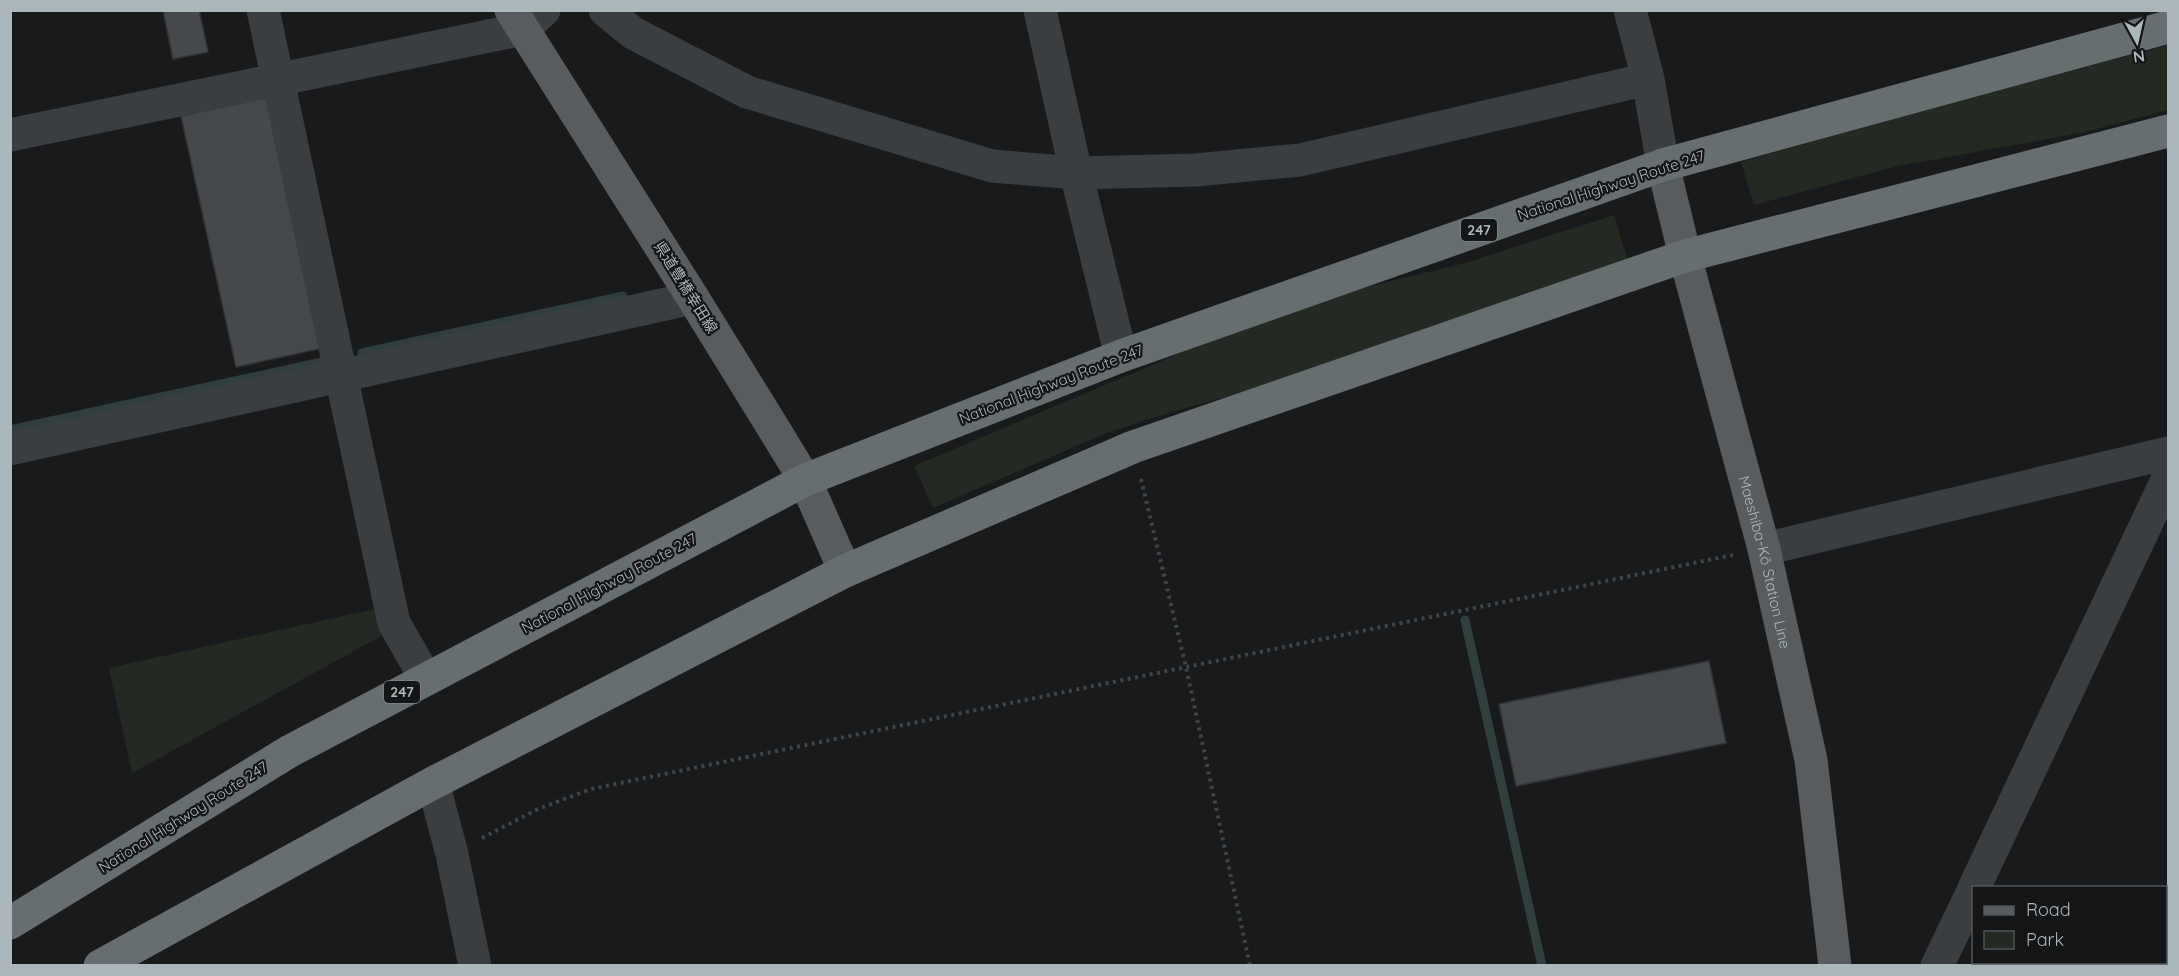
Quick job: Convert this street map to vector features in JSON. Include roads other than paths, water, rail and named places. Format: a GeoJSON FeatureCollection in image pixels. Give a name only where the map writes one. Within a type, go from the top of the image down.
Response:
{"type":"FeatureCollection","features":[{"type":"Feature","properties":{"kind":"highway","name":"National Highway Route 247"},"geometry":{"type":"LineString","coordinates":[[10,923],[290,751],[805,480],[1121,356],[1663,165],[2169,27]]}},
{"type":"Feature","properties":{"kind":"highway"},"geometry":{"type":"LineString","coordinates":[[100,966],[433,783],[845,571],[1133,447],[1685,256],[2169,131]]}},
{"type":"Feature","properties":{"kind":"main road","name":"県道豊橋幸田線"},"geometry":{"type":"LineString","coordinates":[[526,17],[693,298],[805,480],[845,571]]}},
{"type":"Feature","properties":{"kind":"main road","name":"Maeshiba-Kō Station Line"},"geometry":{"type":"LineString","coordinates":[[1663,165],[1685,256],[1764,549],[1811,760],[1835,966]]}},
{"type":"Feature","properties":{"kind":"street"},"geometry":{"type":"LineString","coordinates":[[263,10],[394,623],[426,679]]}},
{"type":"Feature","properties":{"kind":"street"},"geometry":{"type":"LineString","coordinates":[[1040,10],[1076,173],[1121,356]]}},
{"type":"Feature","properties":{"kind":"street"},"geometry":{"type":"LineString","coordinates":[[1630,10],[1648,80],[1663,165]]}},
{"type":"Feature","properties":{"kind":"street"},"geometry":{"type":"LineString","coordinates":[[606,11],[633,33],[747,92],[992,166],[1076,173],[1196,170],[1300,160],[1648,80]]}},
{"type":"Feature","properties":{"kind":"street"},"geometry":{"type":"LineString","coordinates":[[10,135],[277,80],[526,17]]}},
{"type":"Feature","properties":{"kind":"street"},"geometry":{"type":"LineString","coordinates":[[10,449],[693,298]]}},
{"type":"Feature","properties":{"kind":"street"},"geometry":{"type":"LineString","coordinates":[[1764,549],[2169,453]]}},
{"type":"Feature","properties":{"kind":"street"},"geometry":{"type":"LineString","coordinates":[[1975,886],[2169,478]]}},
{"type":"Feature","properties":{"kind":"street"},"geometry":{"type":"LineString","coordinates":[[433,783],[452,854],[475,966]]}},
{"type":"Feature","properties":{"kind":"street"},"geometry":{"type":"LineString","coordinates":[[1937,966],[1972,893]]}},
{"type":"Feature","properties":{"kind":"waterway"},"geometry":{"type":"LineString","coordinates":[[362,353],[623,296]]}},
{"type":"Feature","properties":{"kind":"waterway"},"geometry":{"type":"LineString","coordinates":[[10,430],[327,361]]}},
{"type":"Feature","properties":{"kind":"waterway"},"geometry":{"type":"LineString","coordinates":[[1465,620],[1542,966]]}}]}
